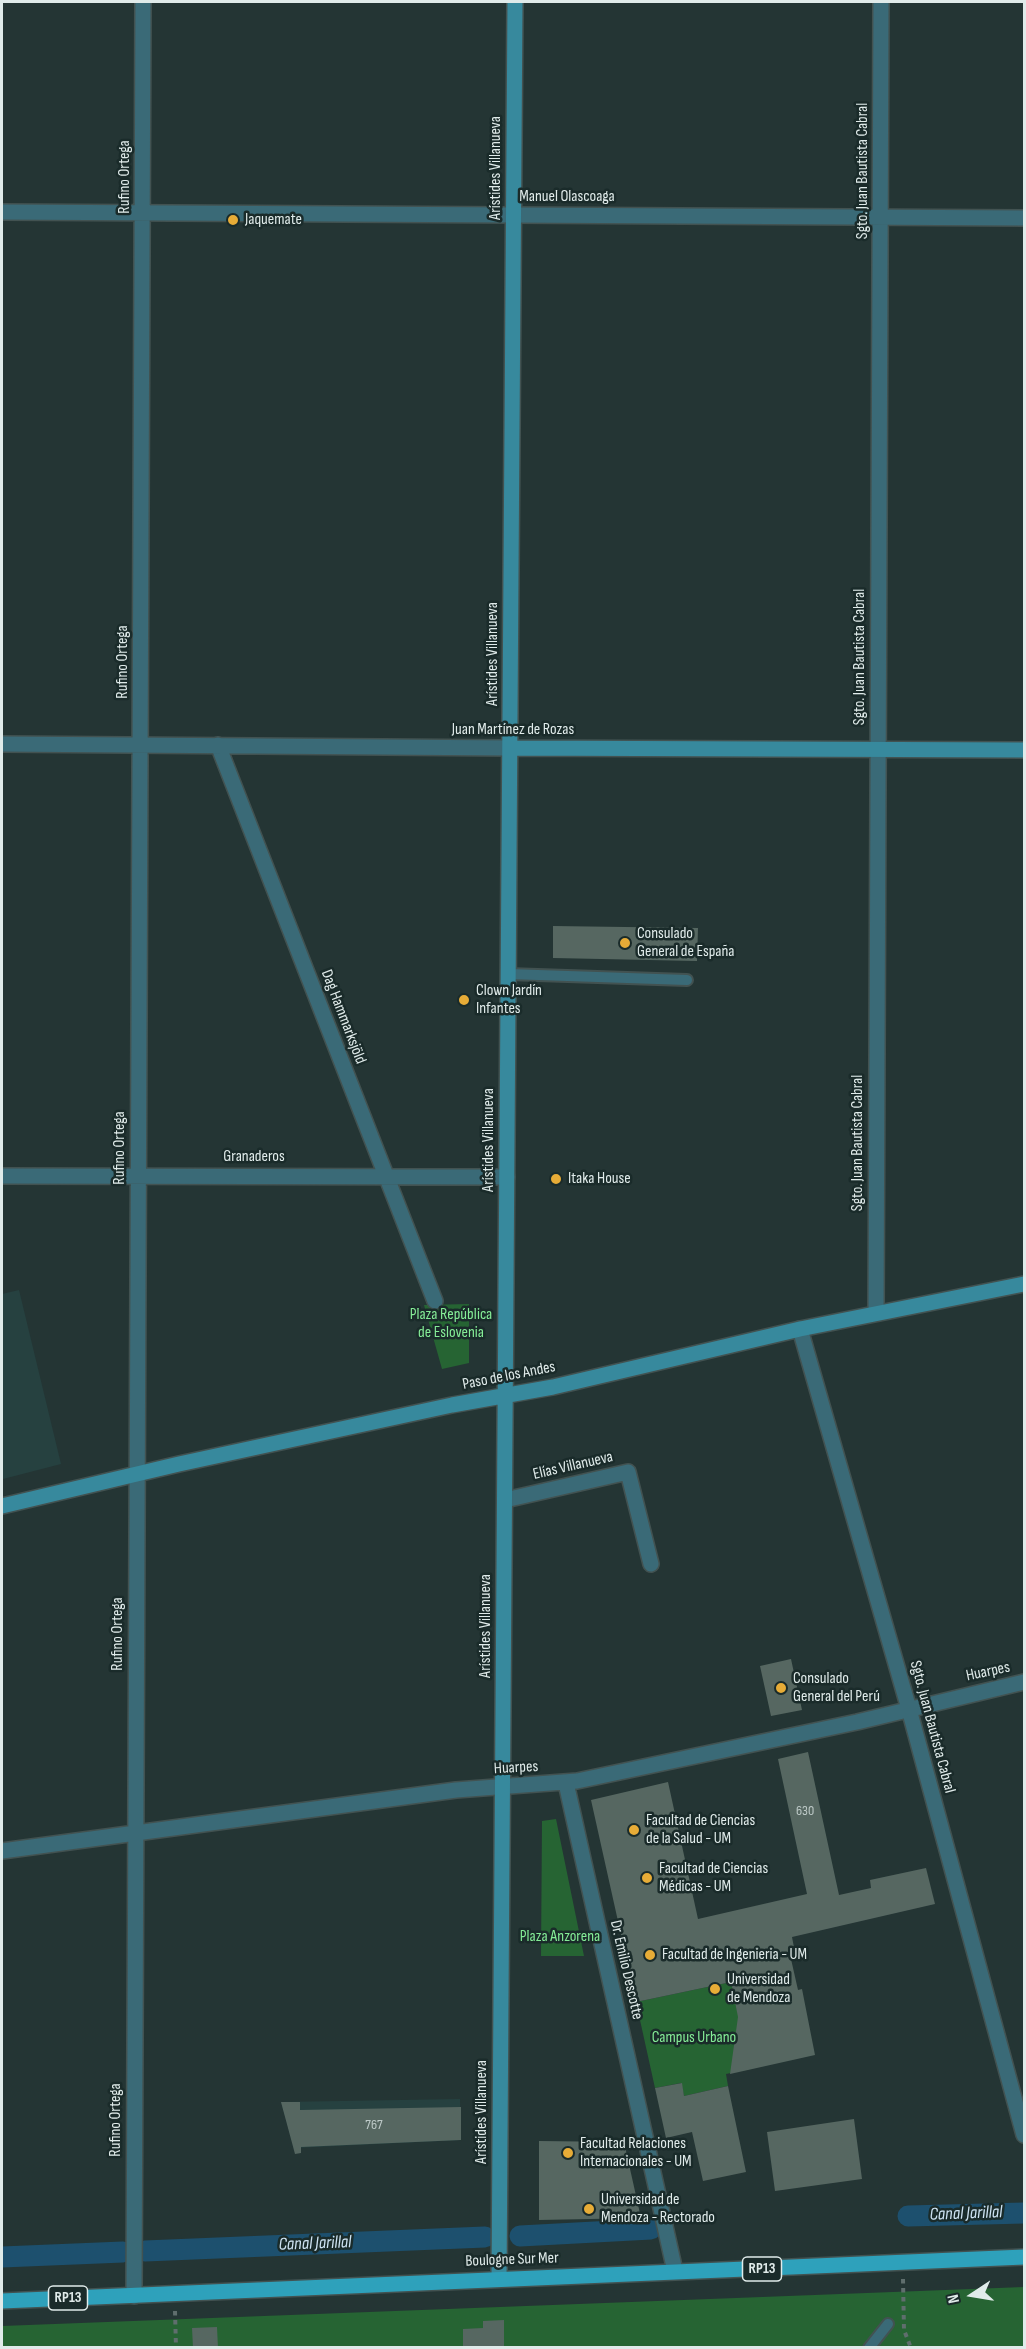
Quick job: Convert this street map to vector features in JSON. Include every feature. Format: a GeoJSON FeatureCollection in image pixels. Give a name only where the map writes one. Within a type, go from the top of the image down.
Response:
{"type":"FeatureCollection","features":[{"type":"Feature","properties":{"kind":"main road","name":"Arístides Villanueva"},"geometry":{"type":"LineString","coordinates":[[499,2278],[515,2]]}},
{"type":"Feature","properties":{"kind":"main road","name":"Juan Martínez de Rozas"},"geometry":{"type":"LineString","coordinates":[[510,748],[1024,750]]}},
{"type":"Feature","properties":{"kind":"main road","name":"Paso de los Andes"},"geometry":{"type":"LineString","coordinates":[[2,1506],[136,1474],[800,1329],[1024,1284]]}},
{"type":"Feature","properties":{"kind":"main road","name":"Boulogne Sur Mer"},"geometry":{"type":"LineString","coordinates":[[2,2301],[1024,2257]]}},
{"type":"Feature","properties":{"kind":"street","name":"Rufino Ortega"},"geometry":{"type":"LineString","coordinates":[[134,2295],[143,2]]}},
{"type":"Feature","properties":{"kind":"street","name":"Sgto. Juan Bautista Cabral"},"geometry":{"type":"LineString","coordinates":[[876,1313],[881,2]]}},
{"type":"Feature","properties":{"kind":"street","name":"Manuel Olascoaga"},"geometry":{"type":"LineString","coordinates":[[2,212],[1024,218]]}},
{"type":"Feature","properties":{"kind":"street","name":"Juan Martínez de Rozas"},"geometry":{"type":"LineString","coordinates":[[2,744],[510,748]]}},
{"type":"Feature","properties":{"kind":"street","name":"Dag Hammarksjöld"},"geometry":{"type":"LineString","coordinates":[[218,745],[435,1301]]}},
{"type":"Feature","properties":{"kind":"street","name":"Granaderos"},"geometry":{"type":"LineString","coordinates":[[2,1176],[507,1176]]}},
{"type":"Feature","properties":{"kind":"street","name":"Sgto. Juan Bautista Cabral"},"geometry":{"type":"LineString","coordinates":[[800,1329],[909,1709],[1024,2135]]}},
{"type":"Feature","properties":{"kind":"street","name":"Elías Villanueva"},"geometry":{"type":"LineString","coordinates":[[505,1500],[628,1472],[651,1564]]}},
{"type":"Feature","properties":{"kind":"street","name":"Huarpes"},"geometry":{"type":"LineString","coordinates":[[2,1851],[456,1790],[566,1783],[1024,1682]]}},
{"type":"Feature","properties":{"kind":"street","name":"Dr. Emilio Descotte"},"geometry":{"type":"LineString","coordinates":[[566,1783],[675,2271]]}},
{"type":"Feature","properties":{"kind":"lane"},"geometry":{"type":"LineString","coordinates":[[508,974],[687,980]]}},
{"type":"Feature","properties":{"kind":"lane"},"geometry":{"type":"LineString","coordinates":[[869,2348],[888,2324]]}},
{"type":"Feature","properties":{"kind":"path"},"geometry":{"type":"LineString","coordinates":[[903,2279],[904,2330],[911,2348]]}},
{"type":"Feature","properties":{"kind":"path"},"geometry":{"type":"LineString","coordinates":[[174,2311],[176,2348]]}},
{"type":"Feature","properties":{"kind":"shaded area"},"geometry":{"type":"Polygon","coordinates":[[[19,1290],[61,1464],[3,1479],[2,1294],[19,1290]]]}},
{"type":"Feature","properties":{"kind":"shaded area"},"geometry":{"type":"Polygon","coordinates":[[[460,2099],[461,2140],[294,2148],[281,2102],[460,2099]]]}},
{"type":"Feature","properties":{"kind":"green space","name":"Plaza República de Eslovenia"},"geometry":{"type":"Polygon","coordinates":[[[469,1304],[469,1363],[442,1369],[424,1305],[469,1304]]]}},
{"type":"Feature","properties":{"kind":"green space","name":"Plaza Anzorena"},"geometry":{"type":"Polygon","coordinates":[[[556,1819],[584,1956],[541,1956],[542,1821],[556,1819]]]}},
{"type":"Feature","properties":{"kind":"green space","name":"Campus Urbano"},"geometry":{"type":"Polygon","coordinates":[[[731,1982],[750,2069],[726,2074],[728,2086],[684,2096],[681,2083],[655,2088],[636,2002],[731,1982]]]}},
{"type":"Feature","properties":{"kind":"green space"},"geometry":{"type":"Polygon","coordinates":[[[1024,2287],[1024,2348],[2,2348],[2,2326],[1024,2287]]]}},
{"type":"Feature","properties":{"kind":"building","name":"Consulado General de España"},"geometry":{"type":"Polygon","coordinates":[[[553,926],[698,928],[697,961],[553,958],[553,926]]]}},
{"type":"Feature","properties":{"kind":"building","name":"Consulado General del Perú"},"geometry":{"type":"Polygon","coordinates":[[[791,1659],[802,1710],[771,1716],[760,1666],[791,1659]]]}},
{"type":"Feature","properties":{"kind":"building","name":"Universidad de Mendoza"},"geometry":{"type":"Polygon","coordinates":[[[808,1752],[839,1895],[871,1888],[870,1880],[926,1868],[935,1904],[792,1937],[796,1958],[791,1959],[798,1990],[802,1989],[815,2055],[730,2074],[738,2017],[731,1982],[636,2002],[591,1800],[668,1782],[698,1919],[807,1894],[778,1759],[808,1752]]]}},
{"type":"Feature","properties":{"kind":"building"},"geometry":{"type":"Polygon","coordinates":[[[682,2083],[684,2096],[728,2086],[746,2172],[703,2181],[692,2132],[666,2138],[655,2088],[682,2083]]]}},
{"type":"Feature","properties":{"kind":"building"},"geometry":{"type":"Polygon","coordinates":[[[281,2102],[300,2102],[300,2110],[461,2107],[461,2140],[301,2147],[301,2153],[295,2154],[281,2102]]]}},
{"type":"Feature","properties":{"kind":"building"},"geometry":{"type":"Polygon","coordinates":[[[854,2119],[862,2179],[775,2191],[767,2132],[854,2119]]]}},
{"type":"Feature","properties":{"kind":"building"},"geometry":{"type":"Polygon","coordinates":[[[539,2141],[624,2142],[641,2218],[539,2220],[539,2141]]]}},
{"type":"Feature","properties":{"kind":"building"},"geometry":{"type":"Polygon","coordinates":[[[504,2320],[504,2348],[463,2348],[463,2329],[483,2328],[483,2321],[504,2320]]]}},
{"type":"Feature","properties":{"kind":"building"},"geometry":{"type":"Polygon","coordinates":[[[217,2327],[218,2348],[193,2348],[192,2328],[217,2327]]]}},
{"type":"Feature","properties":{"kind":"waterway","name":"Canal Jarillal"},"geometry":{"type":"LineString","coordinates":[[908,2216],[1024,2213]]}},
{"type":"Feature","properties":{"kind":"waterway","name":"Canal Jarillal"},"geometry":{"type":"LineString","coordinates":[[520,2236],[651,2229]]}},
{"type":"Feature","properties":{"kind":"waterway","name":"Canal Jarillal"},"geometry":{"type":"LineString","coordinates":[[145,2251],[485,2237]]}},
{"type":"Feature","properties":{"kind":"waterway","name":"Canal Jarillal"},"geometry":{"type":"LineString","coordinates":[[2,2257],[123,2252]]}},
{"type":"Feature","properties":{"kind":"place","name":"Jaquemate"},"geometry":{"type":"Point","coordinates":[233,220]}},
{"type":"Feature","properties":{"kind":"place","name":"Consulado General de España"},"geometry":{"type":"Point","coordinates":[625,943]}},
{"type":"Feature","properties":{"kind":"place","name":"Clown Jardín Infantes"},"geometry":{"type":"Point","coordinates":[464,1000]}},
{"type":"Feature","properties":{"kind":"place","name":"Itaka House"},"geometry":{"type":"Point","coordinates":[556,1179]}},
{"type":"Feature","properties":{"kind":"place","name":"Consulado General del Perú"},"geometry":{"type":"Point","coordinates":[781,1688]}},
{"type":"Feature","properties":{"kind":"place","name":"Facultad de Ciencias de la Salud - UM"},"geometry":{"type":"Point","coordinates":[634,1830]}},
{"type":"Feature","properties":{"kind":"place","name":"Facultad de Ciencias Médicas - UM"},"geometry":{"type":"Point","coordinates":[647,1878]}},
{"type":"Feature","properties":{"kind":"place","name":"Facultad de Ingenieria - UM"},"geometry":{"type":"Point","coordinates":[650,1955]}},
{"type":"Feature","properties":{"kind":"place","name":"Universidad de Mendoza"},"geometry":{"type":"Point","coordinates":[715,1989]}},
{"type":"Feature","properties":{"kind":"place","name":"Facultad Relaciones Internacionales - UM"},"geometry":{"type":"Point","coordinates":[568,2153]}},
{"type":"Feature","properties":{"kind":"place","name":"Universidad de Mendoza - Rectorado"},"geometry":{"type":"Point","coordinates":[589,2209]}}]}
